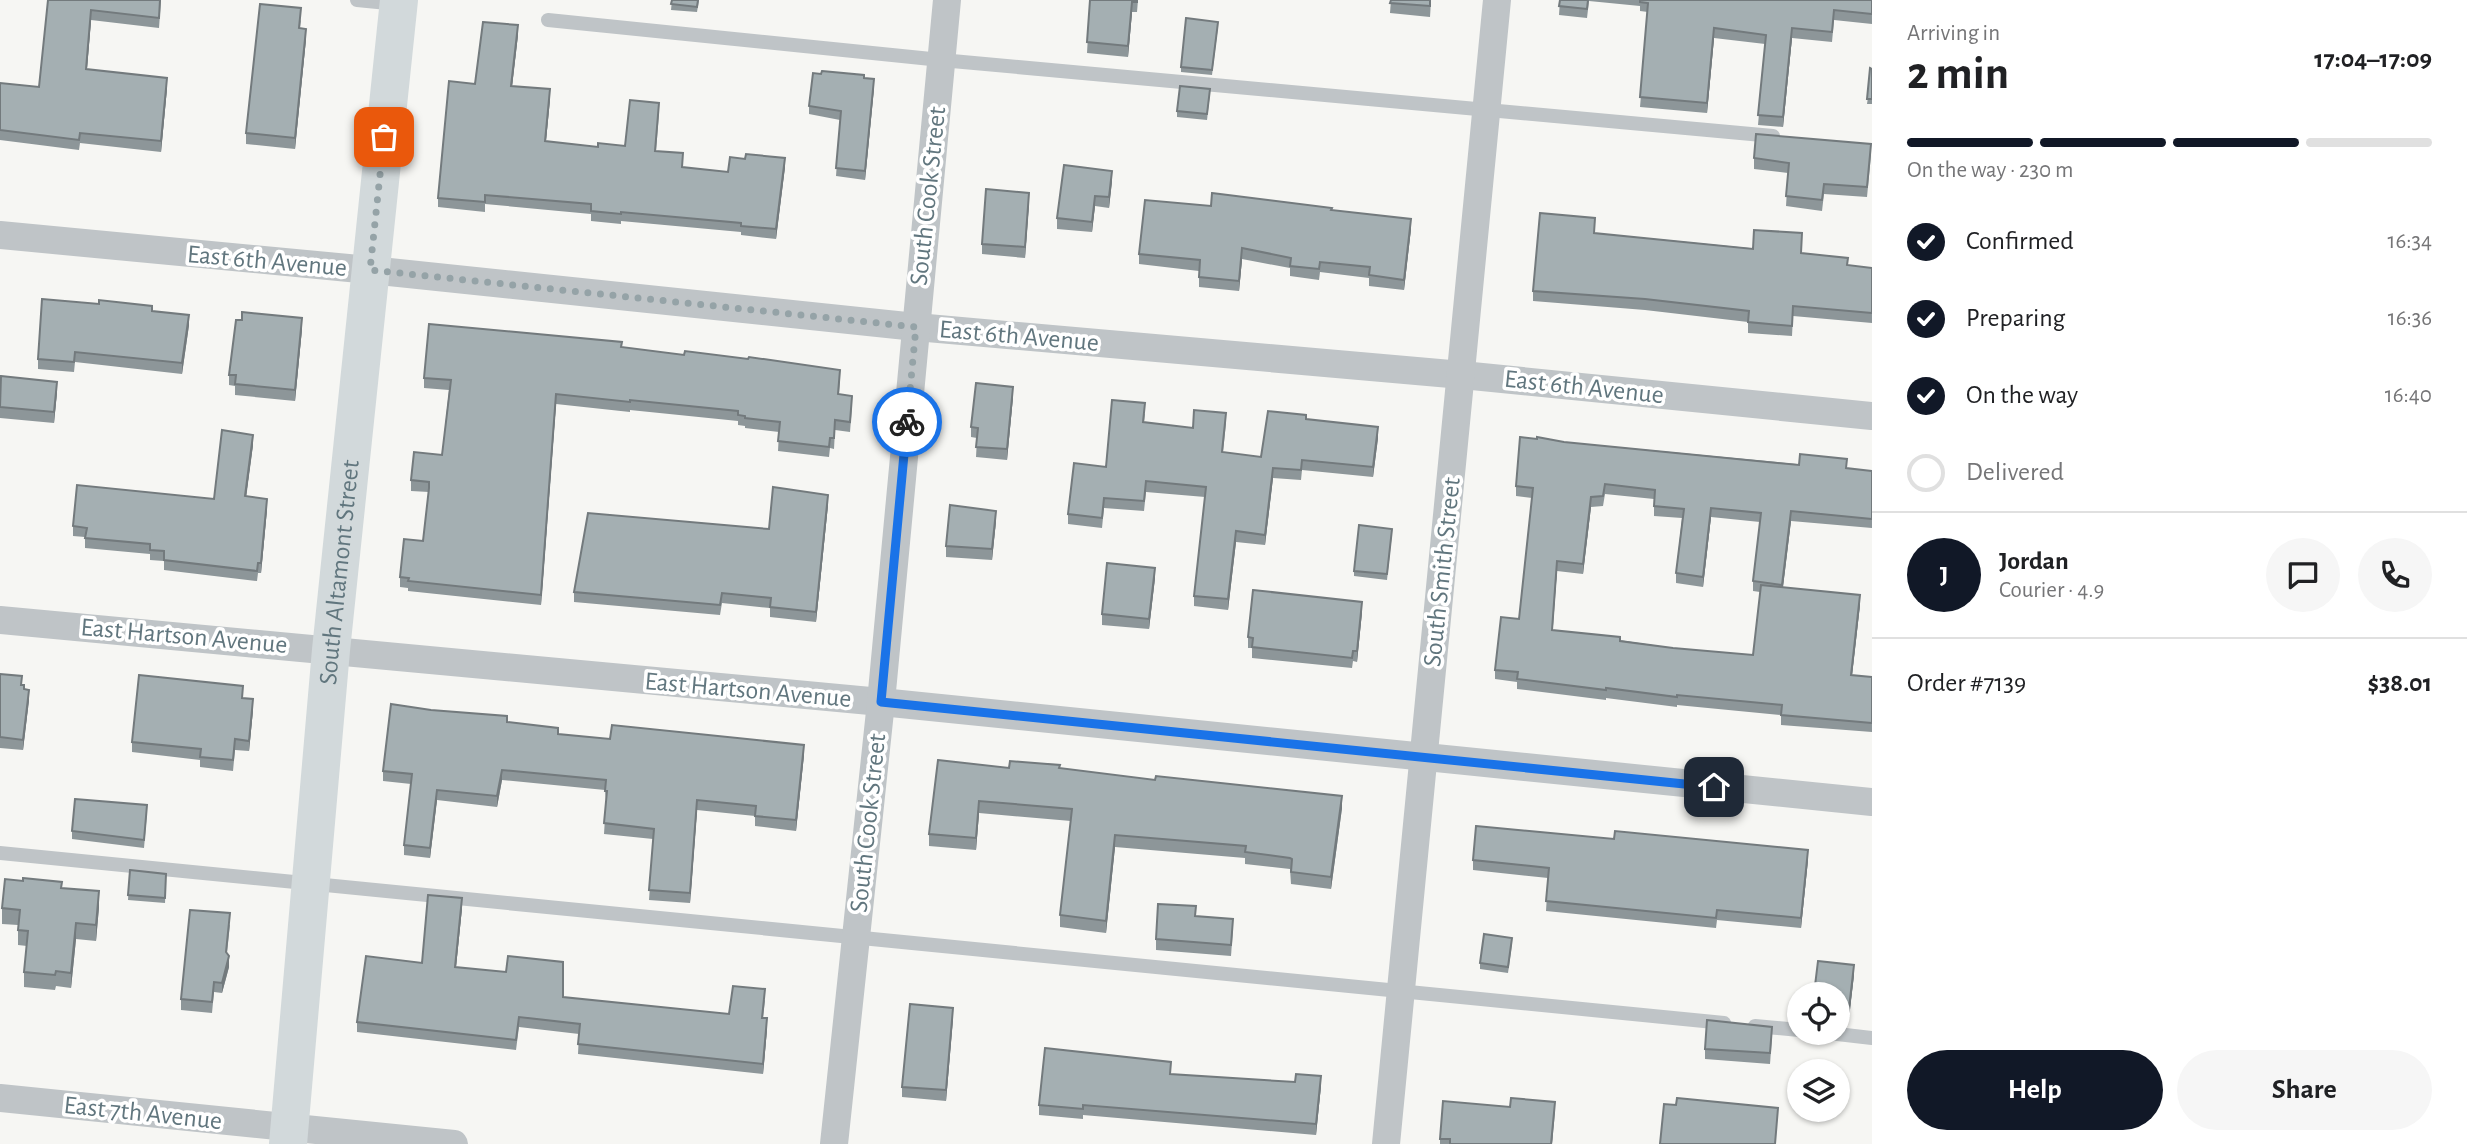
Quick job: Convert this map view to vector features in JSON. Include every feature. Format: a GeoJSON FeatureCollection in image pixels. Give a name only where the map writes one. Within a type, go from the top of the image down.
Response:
{"type":"FeatureCollection","features":[{"type":"Feature","properties":{"kind":"street","name":"South Cook Street"},"geometry":{"type":"LineString","coordinates":[[834,1144],[881,702],[947,0]]}},
{"type":"Feature","properties":{"kind":"street","name":"South Smith Street"},"geometry":{"type":"LineString","coordinates":[[1387,1144],[1497,0]]}},
{"type":"Feature","properties":{"kind":"street","name":"South Altamont Street"},"geometry":{"type":"LineString","coordinates":[[288,1136],[331,650],[399,2]]}},
{"type":"Feature","properties":{"kind":"street","name":"East 6th Avenue"},"geometry":{"type":"LineString","coordinates":[[0,235],[370,270],[916,327],[1462,375],[1872,416]]}},
{"type":"Feature","properties":{"kind":"street","name":"East Hartson Avenue"},"geometry":{"type":"LineString","coordinates":[[0,620],[881,702],[1872,802]]}},
{"type":"Feature","properties":{"kind":"street","name":"East 7th Avenue"},"geometry":{"type":"LineString","coordinates":[[0,1098],[288,1136],[454,1144]]}},
{"type":"Feature","properties":{"kind":"lane"},"geometry":{"type":"LineString","coordinates":[[357,0],[399,2]]}},
{"type":"Feature","properties":{"kind":"lane"},"geometry":{"type":"LineString","coordinates":[[548,20],[941,60],[1789,137]]}},
{"type":"Feature","properties":{"kind":"lane"},"geometry":{"type":"LineString","coordinates":[[0,853],[1787,1029]]}},
{"type":"Feature","properties":{"kind":"lane"},"geometry":{"type":"LineString","coordinates":[[1850,1035],[1872,1038]]}},
{"type":"Feature","properties":{"kind":"building"},"geometry":{"type":"Polygon","coordinates":[[[48,0],[160,0],[159,18],[91,10],[86,69],[167,78],[161,141],[80,133],[79,140],[0,130],[0,83],[39,87],[48,0]]]}},
{"type":"Feature","properties":{"kind":"building"},"geometry":{"type":"Polygon","coordinates":[[[672,0],[698,0],[697,7],[671,4],[672,0]]]}},
{"type":"Feature","properties":{"kind":"building"},"geometry":{"type":"Polygon","coordinates":[[[1090,0],[1137,0],[1132,2],[1128,46],[1087,42],[1090,0]]]}},
{"type":"Feature","properties":{"kind":"building"},"geometry":{"type":"Polygon","coordinates":[[[1391,0],[1430,0],[1430,6],[1390,3],[1391,0]]]}},
{"type":"Feature","properties":{"kind":"building"},"geometry":{"type":"Polygon","coordinates":[[[1560,0],[1588,0],[1587,9],[1559,6],[1560,0]]]}},
{"type":"Feature","properties":{"kind":"building"},"geometry":{"type":"Polygon","coordinates":[[[1640,0],[1872,0],[1872,14],[1834,10],[1832,32],[1792,28],[1783,117],[1758,115],[1766,35],[1714,28],[1707,103],[1640,97],[1648,3],[1640,0]]]}},
{"type":"Feature","properties":{"kind":"building"},"geometry":{"type":"Polygon","coordinates":[[[260,4],[301,8],[299,28],[306,29],[295,138],[246,133],[260,4]]]}},
{"type":"Feature","properties":{"kind":"building"},"geometry":{"type":"Polygon","coordinates":[[[1186,18],[1218,22],[1212,70],[1181,67],[1186,18]]]}},
{"type":"Feature","properties":{"kind":"building"},"geometry":{"type":"Polygon","coordinates":[[[483,22],[518,25],[511,86],[550,89],[545,141],[598,147],[598,143],[625,146],[630,100],[659,103],[655,151],[683,153],[682,167],[728,172],[730,157],[745,159],[746,154],[785,158],[776,229],[741,226],[741,223],[591,211],[591,204],[485,195],[485,202],[438,198],[449,81],[475,84],[483,22]]]}},
{"type":"Feature","properties":{"kind":"building"},"geometry":{"type":"Polygon","coordinates":[[[1870,68],[1872,99],[1867,99],[1870,68]]]}},
{"type":"Feature","properties":{"kind":"building"},"geometry":{"type":"Polygon","coordinates":[[[822,71],[864,75],[864,78],[874,79],[865,171],[836,168],[841,111],[809,106],[813,73],[821,74],[822,71]]]}},
{"type":"Feature","properties":{"kind":"building"},"geometry":{"type":"Polygon","coordinates":[[[1180,86],[1210,89],[1207,114],[1177,111],[1180,86]]]}},
{"type":"Feature","properties":{"kind":"building"},"geometry":{"type":"Polygon","coordinates":[[[1756,134],[1871,144],[1867,187],[1824,184],[1822,200],[1786,196],[1789,163],[1754,158],[1756,134]]]}},
{"type":"Feature","properties":{"kind":"building"},"geometry":{"type":"Polygon","coordinates":[[[1064,165],[1112,171],[1109,197],[1095,196],[1092,222],[1057,218],[1064,165]]]}},
{"type":"Feature","properties":{"kind":"building"},"geometry":{"type":"Polygon","coordinates":[[[986,189],[1029,193],[1025,247],[982,244],[986,189]]]}},
{"type":"Feature","properties":{"kind":"building"},"geometry":{"type":"Polygon","coordinates":[[[1212,193],[1411,219],[1404,280],[1369,275],[1370,267],[1320,262],[1319,269],[1290,266],[1291,258],[1242,248],[1239,281],[1199,277],[1200,260],[1139,254],[1145,200],[1211,206],[1212,193]]]}},
{"type":"Feature","properties":{"kind":"building"},"geometry":{"type":"Polygon","coordinates":[[[1540,213],[1595,218],[1594,233],[1753,249],[1754,230],[1802,233],[1801,253],[1848,258],[1847,265],[1872,268],[1872,313],[1793,306],[1792,326],[1748,322],[1749,311],[1645,299],[1533,291],[1540,213]]]}},
{"type":"Feature","properties":{"kind":"building"},"geometry":{"type":"Polygon","coordinates":[[[42,299],[99,304],[99,300],[152,306],[152,311],[189,315],[182,363],[75,352],[74,362],[38,359],[42,299]]]}},
{"type":"Feature","properties":{"kind":"building"},"geometry":{"type":"Polygon","coordinates":[[[242,312],[302,318],[295,390],[235,384],[236,375],[229,375],[236,320],[242,320],[242,312]]]}},
{"type":"Feature","properties":{"kind":"building"},"geometry":{"type":"Polygon","coordinates":[[[429,324],[622,342],[621,347],[684,355],[685,351],[749,357],[840,370],[838,394],[852,396],[850,422],[835,420],[834,438],[830,438],[829,447],[778,441],[780,422],[745,418],[738,415],[738,411],[556,394],[541,595],[408,581],[409,578],[400,577],[404,539],[423,541],[429,488],[429,482],[411,480],[414,452],[442,455],[451,380],[424,378],[429,324]]]}},
{"type":"Feature","properties":{"kind":"building"},"geometry":{"type":"Polygon","coordinates":[[[1,376],[57,382],[54,412],[0,407],[1,376]]]}},
{"type":"Feature","properties":{"kind":"building"},"geometry":{"type":"Polygon","coordinates":[[[976,383],[1013,387],[1007,449],[976,447],[978,428],[971,427],[976,383]]]}},
{"type":"Feature","properties":{"kind":"building"},"geometry":{"type":"Polygon","coordinates":[[[1112,400],[1145,403],[1143,422],[1193,428],[1194,410],[1226,413],[1222,452],[1261,457],[1268,411],[1306,415],[1306,419],[1378,427],[1373,467],[1302,460],[1301,470],[1273,468],[1265,535],[1236,531],[1228,599],[1194,596],[1206,487],[1146,481],[1144,501],[1104,498],[1102,518],[1068,514],[1074,463],[1106,467],[1112,400]]]}},
{"type":"Feature","properties":{"kind":"building"},"geometry":{"type":"Polygon","coordinates":[[[222,430],[253,435],[245,496],[267,499],[261,563],[258,563],[257,571],[164,560],[164,551],[150,550],[150,544],[85,538],[87,528],[73,526],[77,485],[214,499],[222,430]]]}},
{"type":"Feature","properties":{"kind":"building"},"geometry":{"type":"Polygon","coordinates":[[[1520,437],[1799,465],[1800,454],[1847,459],[1846,468],[1872,471],[1872,519],[1791,511],[1782,585],[1753,581],[1761,513],[1711,508],[1703,577],[1676,573],[1684,509],[1654,506],[1655,490],[1605,484],[1603,496],[1591,497],[1583,564],[1557,561],[1552,630],[1620,637],[1620,641],[1673,648],[1753,655],[1761,585],[1860,595],[1851,675],[1872,677],[1872,723],[1781,715],[1782,705],[1677,697],[1517,679],[1518,672],[1495,670],[1501,617],[1519,619],[1533,488],[1516,486],[1520,437]]]}},
{"type":"Feature","properties":{"kind":"building"},"geometry":{"type":"Polygon","coordinates":[[[773,487],[828,495],[816,612],[770,607],[771,598],[722,593],[720,605],[574,592],[588,513],[769,529],[773,487]]]}},
{"type":"Feature","properties":{"kind":"building"},"geometry":{"type":"Polygon","coordinates":[[[950,505],[996,511],[992,549],[946,546],[950,505]]]}},
{"type":"Feature","properties":{"kind":"building"},"geometry":{"type":"Polygon","coordinates":[[[1359,525],[1392,529],[1387,574],[1354,571],[1359,525]]]}},
{"type":"Feature","properties":{"kind":"building"},"geometry":{"type":"Polygon","coordinates":[[[1107,563],[1155,568],[1149,619],[1102,614],[1107,563]]]}},
{"type":"Feature","properties":{"kind":"building"},"geometry":{"type":"Polygon","coordinates":[[[1253,590],[1362,602],[1357,651],[1353,651],[1352,658],[1252,647],[1253,638],[1248,637],[1253,590]]]}},
{"type":"Feature","properties":{"kind":"building"},"geometry":{"type":"Polygon","coordinates":[[[0,674],[22,676],[21,685],[29,690],[23,740],[0,737],[0,674]]]}},
{"type":"Feature","properties":{"kind":"building"},"geometry":{"type":"Polygon","coordinates":[[[139,675],[243,686],[242,698],[253,699],[249,741],[235,739],[233,760],[200,757],[201,749],[132,742],[139,675]]]}},
{"type":"Feature","properties":{"kind":"building"},"geometry":{"type":"Polygon","coordinates":[[[391,704],[507,716],[507,722],[558,728],[558,734],[610,739],[612,725],[804,745],[796,820],[755,816],[756,806],[697,800],[690,893],[649,890],[654,829],[604,823],[606,780],[502,770],[497,796],[437,790],[430,848],[404,845],[412,774],[383,771],[391,704]]]}},
{"type":"Feature","properties":{"kind":"building"},"geometry":{"type":"Polygon","coordinates":[[[938,760],[1009,768],[1010,761],[1060,765],[1059,768],[1155,780],[1156,776],[1342,796],[1331,877],[1291,872],[1292,859],[1245,852],[1246,846],[1115,835],[1106,921],[1060,915],[1072,809],[979,801],[976,838],[929,834],[938,760]]]}},
{"type":"Feature","properties":{"kind":"building"},"geometry":{"type":"Polygon","coordinates":[[[75,799],[147,805],[144,840],[72,831],[75,799]]]}},
{"type":"Feature","properties":{"kind":"building"},"geometry":{"type":"Polygon","coordinates":[[[1476,826],[1614,839],[1615,831],[1808,850],[1801,918],[1717,910],[1716,918],[1546,901],[1549,868],[1473,860],[1476,826]]]}},
{"type":"Feature","properties":{"kind":"building"},"geometry":{"type":"Polygon","coordinates":[[[130,870],[166,874],[165,898],[128,895],[130,870]]]}},
{"type":"Feature","properties":{"kind":"building"},"geometry":{"type":"Polygon","coordinates":[[[23,878],[62,882],[61,888],[99,891],[96,925],[76,923],[71,973],[56,971],[55,975],[24,972],[28,931],[18,930],[20,910],[2,908],[5,879],[23,881],[23,878]]]}},
{"type":"Feature","properties":{"kind":"building"},"geometry":{"type":"Polygon","coordinates":[[[428,895],[462,898],[455,967],[506,972],[508,956],[563,962],[563,997],[729,1014],[733,986],[765,989],[762,1018],[767,1018],[763,1064],[578,1044],[580,1024],[519,1017],[516,1040],[357,1022],[366,956],[422,963],[428,895]]]}},
{"type":"Feature","properties":{"kind":"building"},"geometry":{"type":"Polygon","coordinates":[[[1158,904],[1196,906],[1195,916],[1233,919],[1231,945],[1156,939],[1158,904]]]}},
{"type":"Feature","properties":{"kind":"building"},"geometry":{"type":"Polygon","coordinates":[[[190,910],[230,913],[226,952],[229,956],[222,983],[214,982],[212,1002],[181,999],[190,910]]]}},
{"type":"Feature","properties":{"kind":"building"},"geometry":{"type":"Polygon","coordinates":[[[1484,934],[1512,938],[1508,967],[1480,963],[1484,934]]]}},
{"type":"Feature","properties":{"kind":"building"},"geometry":{"type":"Polygon","coordinates":[[[1818,961],[1854,965],[1850,999],[1850,982],[1815,982],[1818,961]]]}},
{"type":"Feature","properties":{"kind":"building"},"geometry":{"type":"Polygon","coordinates":[[[910,1004],[953,1008],[946,1090],[902,1087],[910,1004]]]}},
{"type":"Feature","properties":{"kind":"building"},"geometry":{"type":"Polygon","coordinates":[[[1707,1020],[1772,1027],[1770,1053],[1705,1049],[1707,1020]]]}},
{"type":"Feature","properties":{"kind":"building"},"geometry":{"type":"Polygon","coordinates":[[[1045,1048],[1171,1062],[1170,1074],[1295,1082],[1296,1074],[1321,1076],[1316,1124],[1083,1105],[1083,1109],[1039,1105],[1045,1048]]]}},
{"type":"Feature","properties":{"kind":"building"},"geometry":{"type":"Polygon","coordinates":[[[1511,1098],[1555,1102],[1551,1144],[1450,1144],[1450,1139],[1440,1139],[1443,1101],[1510,1107],[1511,1098]]]}},
{"type":"Feature","properties":{"kind":"building"},"geometry":{"type":"Polygon","coordinates":[[[1677,1098],[1778,1108],[1775,1144],[1660,1144],[1664,1104],[1676,1105],[1677,1098]]]}},
{"type":"Feature","properties":{"kind":"way so far"},"geometry":{"type":"LineString","coordinates":[[384,137],[370,270],[916,327],[907,422]]}},
{"type":"Feature","properties":{"kind":"route"},"geometry":{"type":"LineString","coordinates":[[907,422],[881,702],[1714,787]]}}]}
